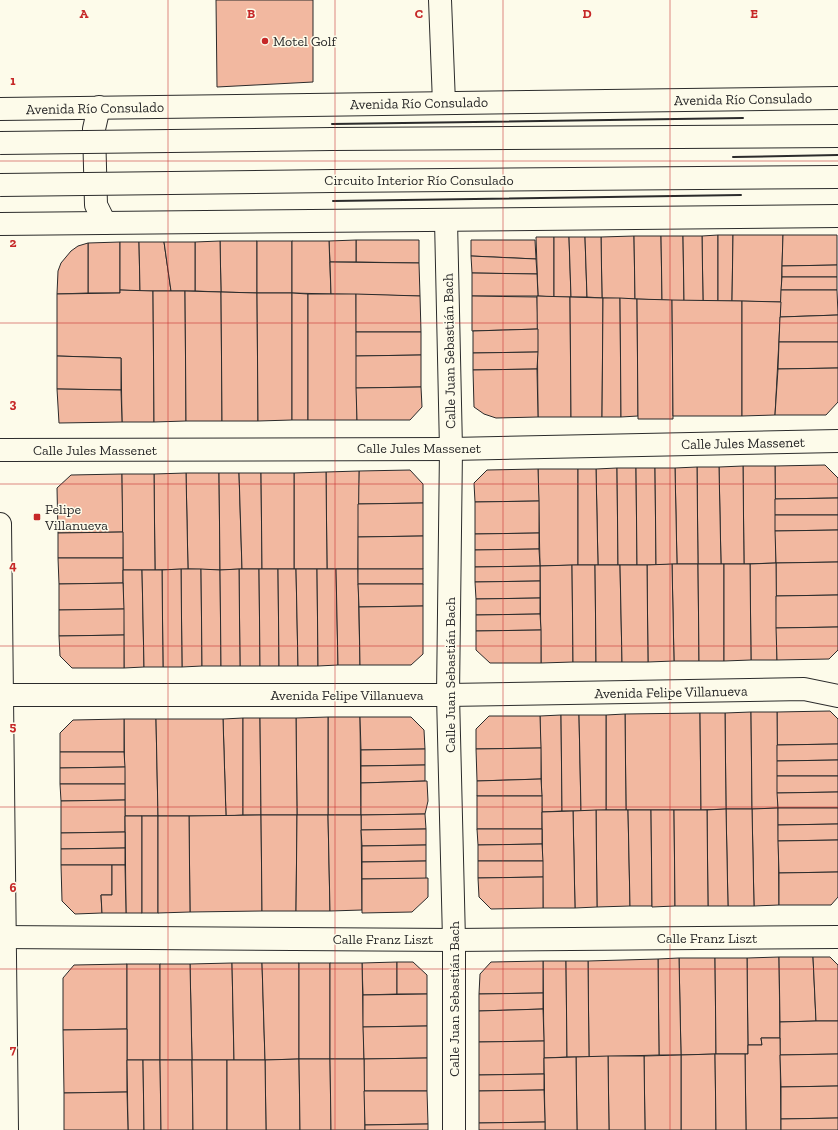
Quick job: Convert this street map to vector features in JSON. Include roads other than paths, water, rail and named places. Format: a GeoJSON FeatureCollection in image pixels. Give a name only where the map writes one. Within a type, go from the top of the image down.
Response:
{"type":"FeatureCollection","features":[{"type":"Feature","properties":{"kind":"main road"},"geometry":{"type":"LineString","coordinates":[[440,0],[444,103]]}},
{"type":"Feature","properties":{"kind":"main road","name":"Avenida Río Consulado"},"geometry":{"type":"LineString","coordinates":[[0,109],[838,98]]}},
{"type":"Feature","properties":{"kind":"main road"},"geometry":{"type":"LineString","coordinates":[[99,107],[94,129],[96,205],[105,223]]}},
{"type":"Feature","properties":{"kind":"main road"},"geometry":{"type":"LineString","coordinates":[[0,143],[332,139],[838,136]]}},
{"type":"Feature","properties":{"kind":"main road","name":"Circuito Interior Río Consulado"},"geometry":{"type":"LineString","coordinates":[[0,185],[838,177]]}},
{"type":"Feature","properties":{"kind":"main road"},"geometry":{"type":"LineString","coordinates":[[0,224],[838,216]]}},
{"type":"Feature","properties":{"kind":"main road","name":"Calle Juan Sebastián Bach"},"geometry":{"type":"LineString","coordinates":[[446,220],[451,449],[448,695],[454,940],[454,1130]]}},
{"type":"Feature","properties":{"kind":"main road","name":"Calle Jules Massenet"},"geometry":{"type":"LineString","coordinates":[[0,450],[451,449],[838,441]]}},
{"type":"Feature","properties":{"kind":"main road"},"geometry":{"type":"LineString","coordinates":[[0,524],[3,937],[7,1130]]}},
{"type":"Feature","properties":{"kind":"main road","name":"Avenida Felipe Villanueva"},"geometry":{"type":"LineString","coordinates":[[1,695],[448,695],[804,690],[838,696]]}},
{"type":"Feature","properties":{"kind":"main road","name":"Calle Franz Liszt"},"geometry":{"type":"LineString","coordinates":[[3,937],[454,940],[838,937]]}},
{"type":"Feature","properties":{"kind":"place","name":"Motel Golf"},"geometry":{"type":"Point","coordinates":[265,41]}},
{"type":"Feature","properties":{"kind":"place","name":"Felipe Villanueva"},"geometry":{"type":"Point","coordinates":[37,517]}}]}
